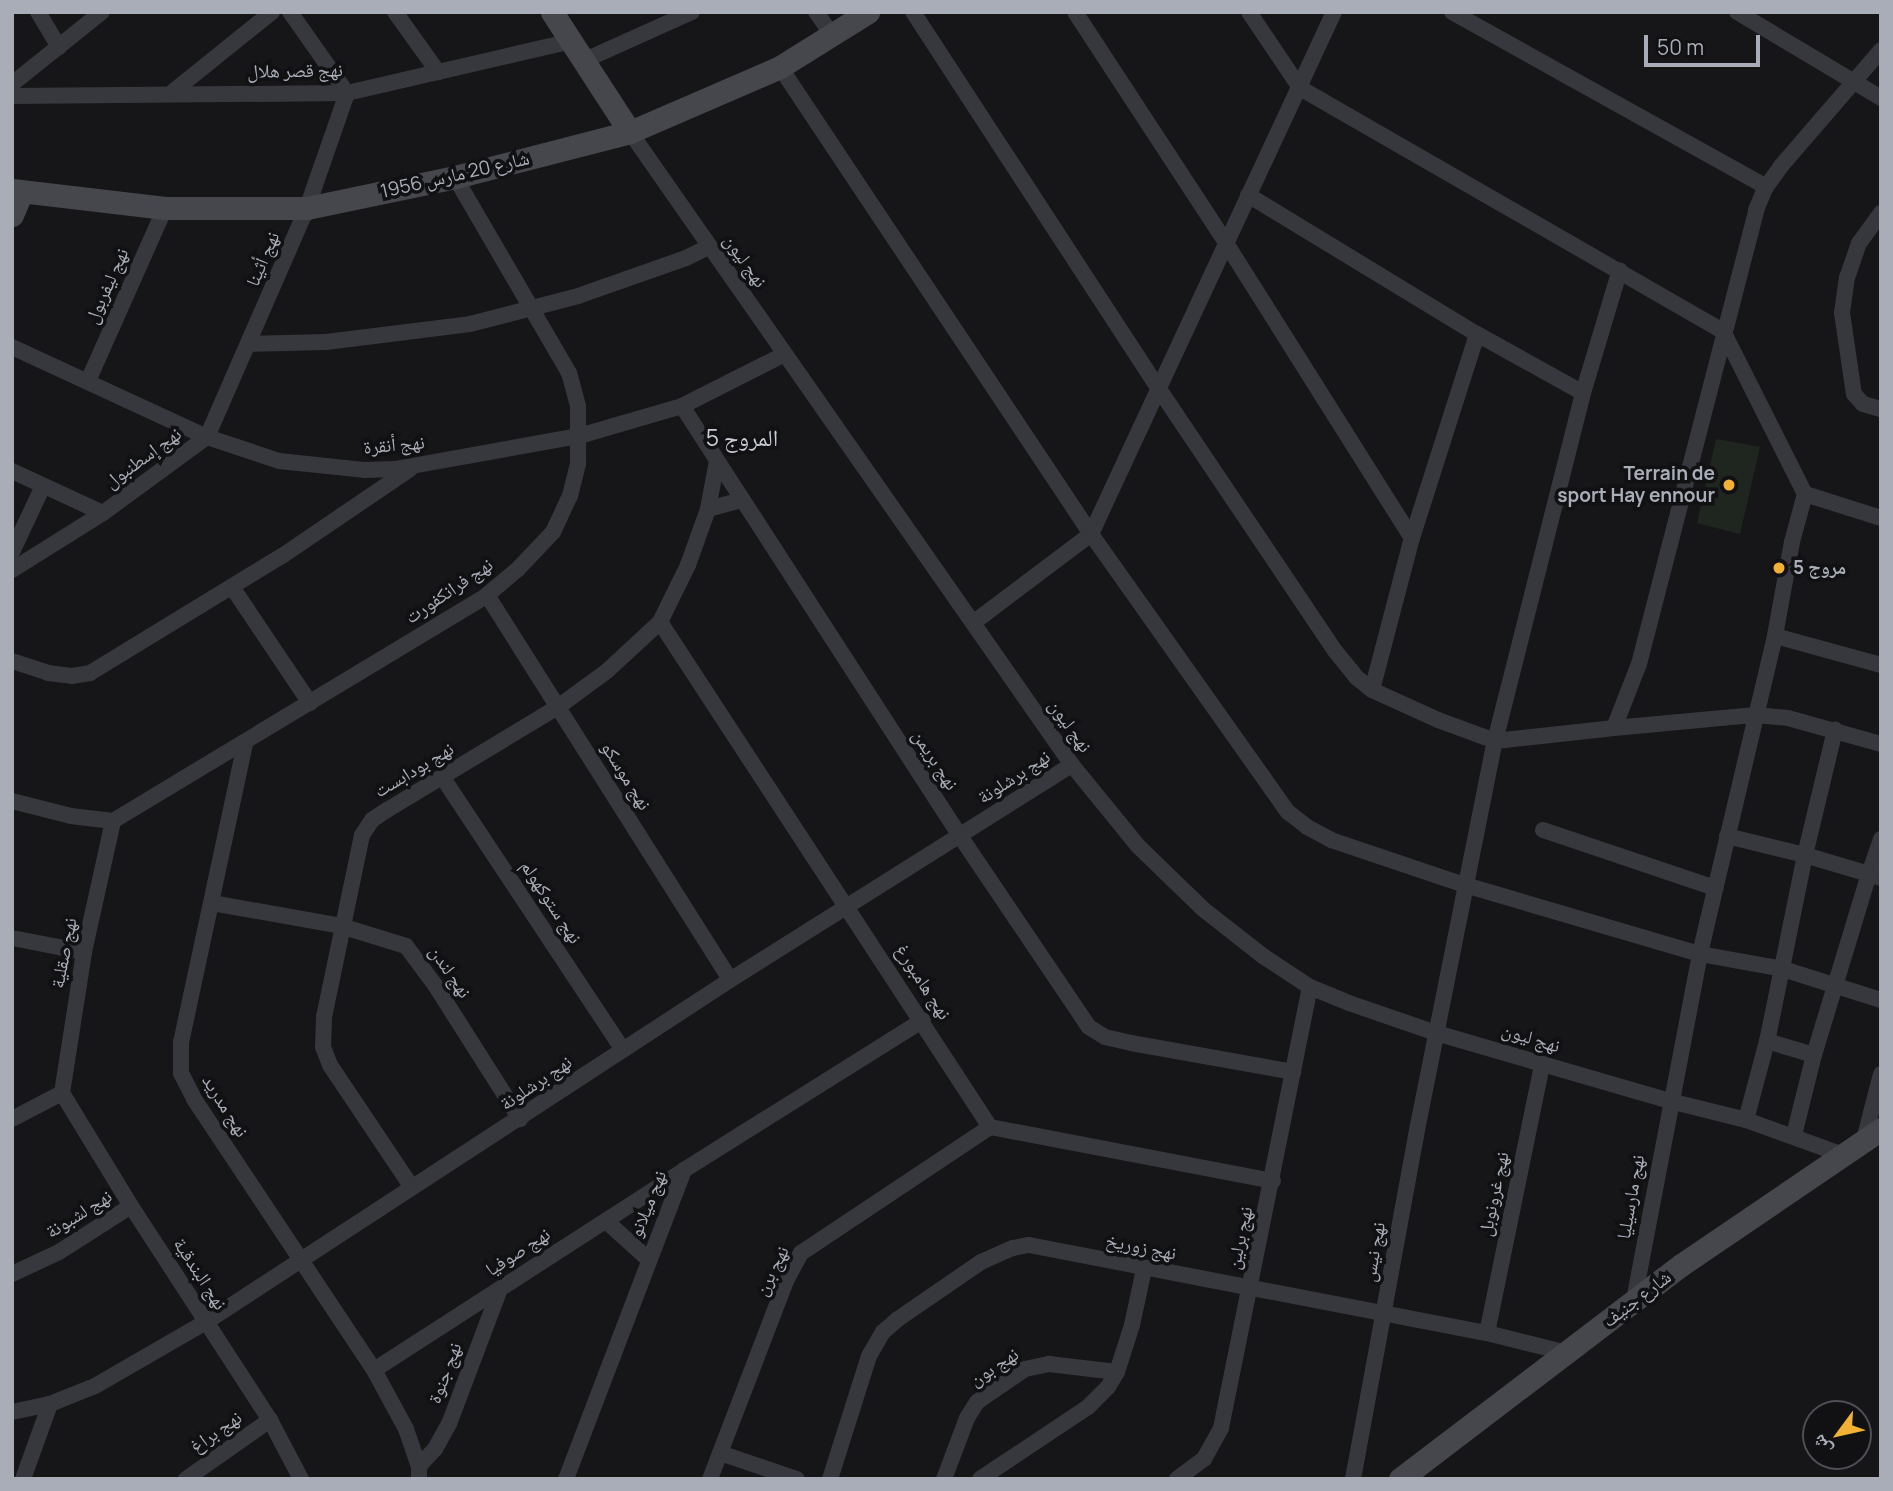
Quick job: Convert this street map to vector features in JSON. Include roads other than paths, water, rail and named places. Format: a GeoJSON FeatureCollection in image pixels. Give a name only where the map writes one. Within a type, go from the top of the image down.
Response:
{"type":"FeatureCollection","features":[{"type":"Feature","properties":{"kind":"street"},"geometry":{"type":"LineString","coordinates":[[38,12],[59,47]]}},
{"type":"Feature","properties":{"kind":"street"},"geometry":{"type":"LineString","coordinates":[[12,84],[102,12]]}},
{"type":"Feature","properties":{"kind":"street"},"geometry":{"type":"LineString","coordinates":[[170,94],[272,12]]}},
{"type":"Feature","properties":{"kind":"street"},"geometry":{"type":"LineString","coordinates":[[290,12],[347,93]]}},
{"type":"Feature","properties":{"kind":"street"},"geometry":{"type":"LineString","coordinates":[[395,12],[438,72]]}},
{"type":"Feature","properties":{"kind":"street"},"geometry":{"type":"LineString","coordinates":[[552,12],[630,132]]}},
{"type":"Feature","properties":{"kind":"street","name":"نهج قصر هلال"},"geometry":{"type":"LineString","coordinates":[[12,96],[347,93],[438,72],[578,50],[692,12]]}},
{"type":"Feature","properties":{"kind":"street"},"geometry":{"type":"LineString","coordinates":[[816,12],[833,36]]}},
{"type":"Feature","properties":{"kind":"street","name":"شارع 20 مارس 1956"},"geometry":{"type":"LineString","coordinates":[[17,191],[165,208],[306,208],[456,177],[630,132],[780,67],[868,12]]}},
{"type":"Feature","properties":{"kind":"street"},"geometry":{"type":"LineString","coordinates":[[913,12],[1159,389],[1336,652],[1356,677],[1372,690],[1438,720],[1495,741],[1755,715],[1788,718],[1881,744]]}},
{"type":"Feature","properties":{"kind":"street"},"geometry":{"type":"LineString","coordinates":[[1075,12],[1226,243],[1412,538]]}},
{"type":"Feature","properties":{"kind":"street"},"geometry":{"type":"LineString","coordinates":[[1249,12],[1300,88],[1723,331],[1805,494],[1881,518]]}},
{"type":"Feature","properties":{"kind":"street"},"geometry":{"type":"LineString","coordinates":[[973,623],[1091,534],[1334,12]]}},
{"type":"Feature","properties":{"kind":"street"},"geometry":{"type":"LineString","coordinates":[[1452,12],[1766,187]]}},
{"type":"Feature","properties":{"kind":"street"},"geometry":{"type":"LineString","coordinates":[[1737,12],[1881,98]]}},
{"type":"Feature","properties":{"kind":"street"},"geometry":{"type":"LineString","coordinates":[[1614,728],[1639,664],[1706,415],[1723,331],[1756,210],[1766,187],[1881,50]]}},
{"type":"Feature","properties":{"kind":"street"},"geometry":{"type":"LineString","coordinates":[[780,67],[1091,534],[1288,812],[1307,827],[1331,840],[1465,885],[1700,954],[1783,970],[1881,1000]]}},
{"type":"Feature","properties":{"kind":"street","name":"نهج أثينا"},"geometry":{"type":"LineString","coordinates":[[207,437],[306,208],[347,93]]}},
{"type":"Feature","properties":{"kind":"street","name":"نهج ليون"},"geometry":{"type":"LineString","coordinates":[[630,132],[1072,765],[1167,877],[1263,956],[1310,987],[1436,1033],[1670,1101],[1746,1120],[1794,1135],[1843,1155]]}},
{"type":"Feature","properties":{"kind":"street","name":"نهج فرانكفورت"},"geometry":{"type":"LineString","coordinates":[[113,821],[245,744],[487,595],[517,570],[553,532],[570,496],[579,436],[578,406],[569,373],[456,177]]}},
{"type":"Feature","properties":{"kind":"street"},"geometry":{"type":"LineString","coordinates":[[12,215],[17,191]]}},
{"type":"Feature","properties":{"kind":"street"},"geometry":{"type":"LineString","coordinates":[[1248,195],[1477,334],[1583,393]]}},
{"type":"Feature","properties":{"kind":"street","name":"نهج ليفربول"},"geometry":{"type":"LineString","coordinates":[[88,382],[165,208]]}},
{"type":"Feature","properties":{"kind":"street"},"geometry":{"type":"LineString","coordinates":[[1881,213],[1860,243],[1847,277],[1842,313],[1854,394],[1863,404],[1881,409]]}},
{"type":"Feature","properties":{"kind":"street"},"geometry":{"type":"LineString","coordinates":[[249,344],[326,342],[470,324],[534,309],[686,258],[709,247]]}},
{"type":"Feature","properties":{"kind":"street","name":"نهج نيس"},"geometry":{"type":"LineString","coordinates":[[1353,1479],[1436,1033],[1495,741],[1583,393],[1620,270]]}},
{"type":"Feature","properties":{"kind":"street"},"geometry":{"type":"LineString","coordinates":[[1372,690],[1412,538],[1477,334]]}},
{"type":"Feature","properties":{"kind":"street","name":"نهج أنقرة"},"geometry":{"type":"LineString","coordinates":[[12,347],[207,437],[279,461],[364,470],[415,466],[579,436],[682,406],[785,354]]}},
{"type":"Feature","properties":{"kind":"street","name":"نهج بريمن"},"geometry":{"type":"LineString","coordinates":[[682,406],[1074,1010],[1098,1034],[1131,1043],[1293,1072]]}},
{"type":"Feature","properties":{"kind":"street","name":"نهج إسطنبول"},"geometry":{"type":"LineString","coordinates":[[12,570],[103,513],[207,437]]}},
{"type":"Feature","properties":{"kind":"street","name":"نهج بودابست"},"geometry":{"type":"LineString","coordinates":[[411,1186],[330,1065],[323,1047],[324,1017],[341,926],[366,827],[387,810],[558,707],[607,671],[660,622],[688,565],[708,509],[717,461]]}},
{"type":"Feature","properties":{"kind":"street"},"geometry":{"type":"LineString","coordinates":[[12,661],[48,673],[72,676],[90,673],[232,587],[415,466]]}},
{"type":"Feature","properties":{"kind":"street","name":"نهج إسطنبول"},"geometry":{"type":"LineString","coordinates":[[12,471],[103,513]]}},
{"type":"Feature","properties":{"kind":"street"},"geometry":{"type":"LineString","coordinates":[[12,552],[43,486]]}},
{"type":"Feature","properties":{"kind":"street","name":"نهج مارسيليا"},"geometry":{"type":"LineString","coordinates":[[1634,1300],[1700,954],[1775,636],[1792,542],[1805,494]]}},
{"type":"Feature","properties":{"kind":"street"},"geometry":{"type":"LineString","coordinates":[[708,509],[742,500]]}},
{"type":"Feature","properties":{"kind":"street"},"geometry":{"type":"LineString","coordinates":[[232,587],[310,703]]}},
{"type":"Feature","properties":{"kind":"street","name":"نهج موسكو"},"geometry":{"type":"LineString","coordinates":[[487,595],[730,980]]}},
{"type":"Feature","properties":{"kind":"street","name":"نهج هامبورغ"},"geometry":{"type":"LineString","coordinates":[[660,622],[990,1126]]}},
{"type":"Feature","properties":{"kind":"street"},"geometry":{"type":"LineString","coordinates":[[1775,636],[1881,665]]}},
{"type":"Feature","properties":{"kind":"street"},"geometry":{"type":"LineString","coordinates":[[1746,1120],[1767,1041],[1805,855],[1835,730]]}},
{"type":"Feature","properties":{"kind":"street","name":"نهج مدريد"},"geometry":{"type":"LineString","coordinates":[[245,744],[181,1042],[181,1073],[194,1100],[374,1370],[406,1429],[419,1472]]}},
{"type":"Feature","properties":{"kind":"street","name":"نهج برشلونة"},"geometry":{"type":"LineString","coordinates":[[12,1412],[50,1404],[95,1386],[206,1322],[730,980],[1072,765]]}},
{"type":"Feature","properties":{"kind":"street","name":"نهج ستوكهولم"},"geometry":{"type":"LineString","coordinates":[[443,778],[623,1050]]}},
{"type":"Feature","properties":{"kind":"street"},"geometry":{"type":"LineString","coordinates":[[12,801],[71,816],[113,821]]}},
{"type":"Feature","properties":{"kind":"street","name":"نهج صقلية"},"geometry":{"type":"LineString","coordinates":[[62,1093],[84,952],[113,821]]}},
{"type":"Feature","properties":{"kind":"street"},"geometry":{"type":"LineString","coordinates":[[1543,830],[1715,888]]}},
{"type":"Feature","properties":{"kind":"street"},"geometry":{"type":"LineString","coordinates":[[1727,836],[1875,876]]}},
{"type":"Feature","properties":{"kind":"street"},"geometry":{"type":"LineString","coordinates":[[1794,1135],[1835,984],[1875,876],[1881,839]]}},
{"type":"Feature","properties":{"kind":"street","name":"نهج لندن"},"geometry":{"type":"LineString","coordinates":[[212,903],[341,926],[406,946],[435,985],[520,1119]]}},
{"type":"Feature","properties":{"kind":"street"},"geometry":{"type":"LineString","coordinates":[[12,938],[84,952]]}},
{"type":"Feature","properties":{"kind":"street","name":"نهج برلين"},"geometry":{"type":"LineString","coordinates":[[1177,1479],[1204,1459],[1221,1428],[1273,1181],[1310,987]]}},
{"type":"Feature","properties":{"kind":"street","name":"نهج ميلانو"},"geometry":{"type":"LineString","coordinates":[[566,1479],[684,1170],[923,1020]]}},
{"type":"Feature","properties":{"kind":"street"},"geometry":{"type":"LineString","coordinates":[[1767,1041],[1814,1055]]}},
{"type":"Feature","properties":{"kind":"street","name":"نهج غرونوبل"},"geometry":{"type":"LineString","coordinates":[[1487,1333],[1542,1064]]}},
{"type":"Feature","properties":{"kind":"street"},"geometry":{"type":"LineString","coordinates":[[1872,1134],[1881,1074]]}},
{"type":"Feature","properties":{"kind":"street"},"geometry":{"type":"LineString","coordinates":[[12,1119],[62,1093]]}},
{"type":"Feature","properties":{"kind":"street","name":"نهج البندقية"},"geometry":{"type":"LineString","coordinates":[[62,1093],[131,1206],[270,1420],[301,1479]]}},
{"type":"Feature","properties":{"kind":"street"},"geometry":{"type":"LineString","coordinates":[[990,1126],[1273,1181]]}},
{"type":"Feature","properties":{"kind":"street","name":"نهج برن"},"geometry":{"type":"LineString","coordinates":[[710,1479],[786,1281],[802,1253],[990,1126]]}},
{"type":"Feature","properties":{"kind":"street","name":"شارع جنيف"},"geometry":{"type":"LineString","coordinates":[[1400,1479],[1634,1300],[1872,1134]]}},
{"type":"Feature","properties":{"kind":"street","name":"نهج صوفيا"},"geometry":{"type":"LineString","coordinates":[[374,1370],[684,1170]]}},
{"type":"Feature","properties":{"kind":"street","name":"نهج لشبونة"},"geometry":{"type":"LineString","coordinates":[[12,1274],[60,1252],[131,1206]]}},
{"type":"Feature","properties":{"kind":"street"},"geometry":{"type":"LineString","coordinates":[[606,1221],[648,1259]]}},
{"type":"Feature","properties":{"kind":"street","name":"نهج زوريخ"},"geometry":{"type":"LineString","coordinates":[[830,1479],[869,1356],[884,1332],[898,1319],[981,1262],[1013,1248],[1029,1245],[1487,1333],[1567,1353]]}},
{"type":"Feature","properties":{"kind":"street"},"geometry":{"type":"LineString","coordinates":[[981,1479],[1088,1407],[1108,1387],[1117,1372],[1132,1325],[1144,1269]]}},
{"type":"Feature","properties":{"kind":"street","name":"نهج جنوة"},"geometry":{"type":"LineString","coordinates":[[419,1472],[449,1424],[500,1289]]}},
{"type":"Feature","properties":{"kind":"street","name":"نهج بون"},"geometry":{"type":"LineString","coordinates":[[944,1479],[967,1418],[977,1402],[1016,1374],[1037,1365],[1049,1364],[1117,1372]]}},
{"type":"Feature","properties":{"kind":"street"},"geometry":{"type":"LineString","coordinates":[[23,1479],[50,1404]]}},
{"type":"Feature","properties":{"kind":"street","name":"نهج براغ"},"geometry":{"type":"LineString","coordinates":[[186,1479],[270,1420]]}},
{"type":"Feature","properties":{"kind":"street"},"geometry":{"type":"LineString","coordinates":[[720,1453],[797,1479]]}},
{"type":"Feature","properties":{"kind":"place","name":"Terrain de sport Hay ennour"},"geometry":{"type":"Point","coordinates":[1729,485]}},
{"type":"Feature","properties":{"kind":"place","name":"مروج 5"},"geometry":{"type":"Point","coordinates":[1779,568]}},
{"type":"Feature","properties":{"kind":"district","name":"المروج 5"},"geometry":{"type":"Point","coordinates":[742,437]}}]}
